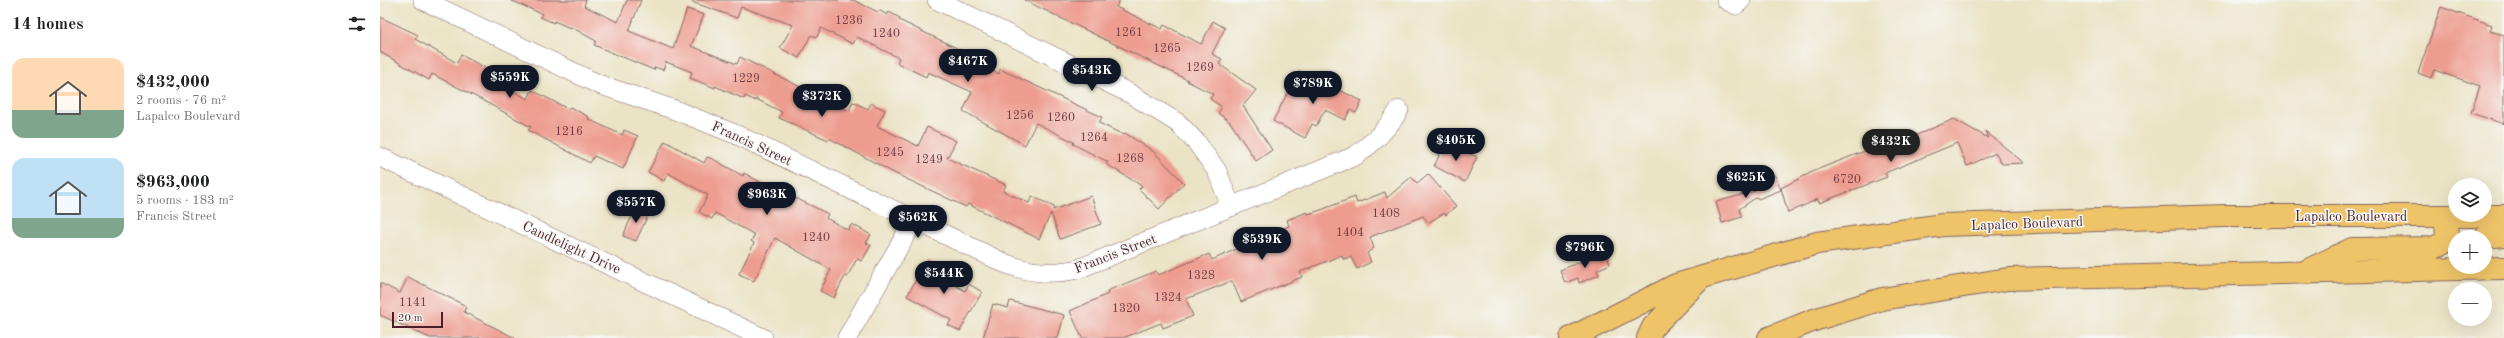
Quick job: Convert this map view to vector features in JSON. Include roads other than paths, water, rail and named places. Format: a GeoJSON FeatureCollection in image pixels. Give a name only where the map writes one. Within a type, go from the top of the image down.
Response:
{"type":"FeatureCollection","features":[{"type":"Feature","properties":{"kind":"main road","name":"Lapalco Boulevard"},"geometry":{"type":"LineString","coordinates":[[1571,338],[1676,285],[1818,243],[1943,226],[2225,216],[2504,216]]}},
{"type":"Feature","properties":{"kind":"main road"},"geometry":{"type":"LineString","coordinates":[[2302,273],[2352,249],[2433,248],[2444,243],[2447,235],[2445,216]]}},
{"type":"Feature","properties":{"kind":"main road"},"geometry":{"type":"LineString","coordinates":[[2492,236],[2504,235]]}},
{"type":"Feature","properties":{"kind":"main road"},"geometry":{"type":"LineString","coordinates":[[1769,338],[1814,320],[1882,299],[2008,279],[2448,269]]}},
{"type":"Feature","properties":{"kind":"main road"},"geometry":{"type":"LineString","coordinates":[[1648,338],[1653,327],[1701,278]]}},
{"type":"Feature","properties":{"kind":"street","name":"Francis Street"},"geometry":{"type":"LineString","coordinates":[[423,0],[598,84],[682,112],[735,134],[1022,270],[1059,274],[1078,269],[1355,156],[1374,142],[1389,127],[1399,110]]}},
{"type":"Feature","properties":{"kind":"street"},"geometry":{"type":"LineString","coordinates":[[937,0],[1129,93],[1173,120],[1197,143],[1217,171],[1231,207]]}},
{"type":"Feature","properties":{"kind":"street","name":"Candlelight Drive"},"geometry":{"type":"LineString","coordinates":[[380,157],[762,338]]}},
{"type":"Feature","properties":{"kind":"street"},"geometry":{"type":"LineString","coordinates":[[847,338],[914,220]]}}]}
